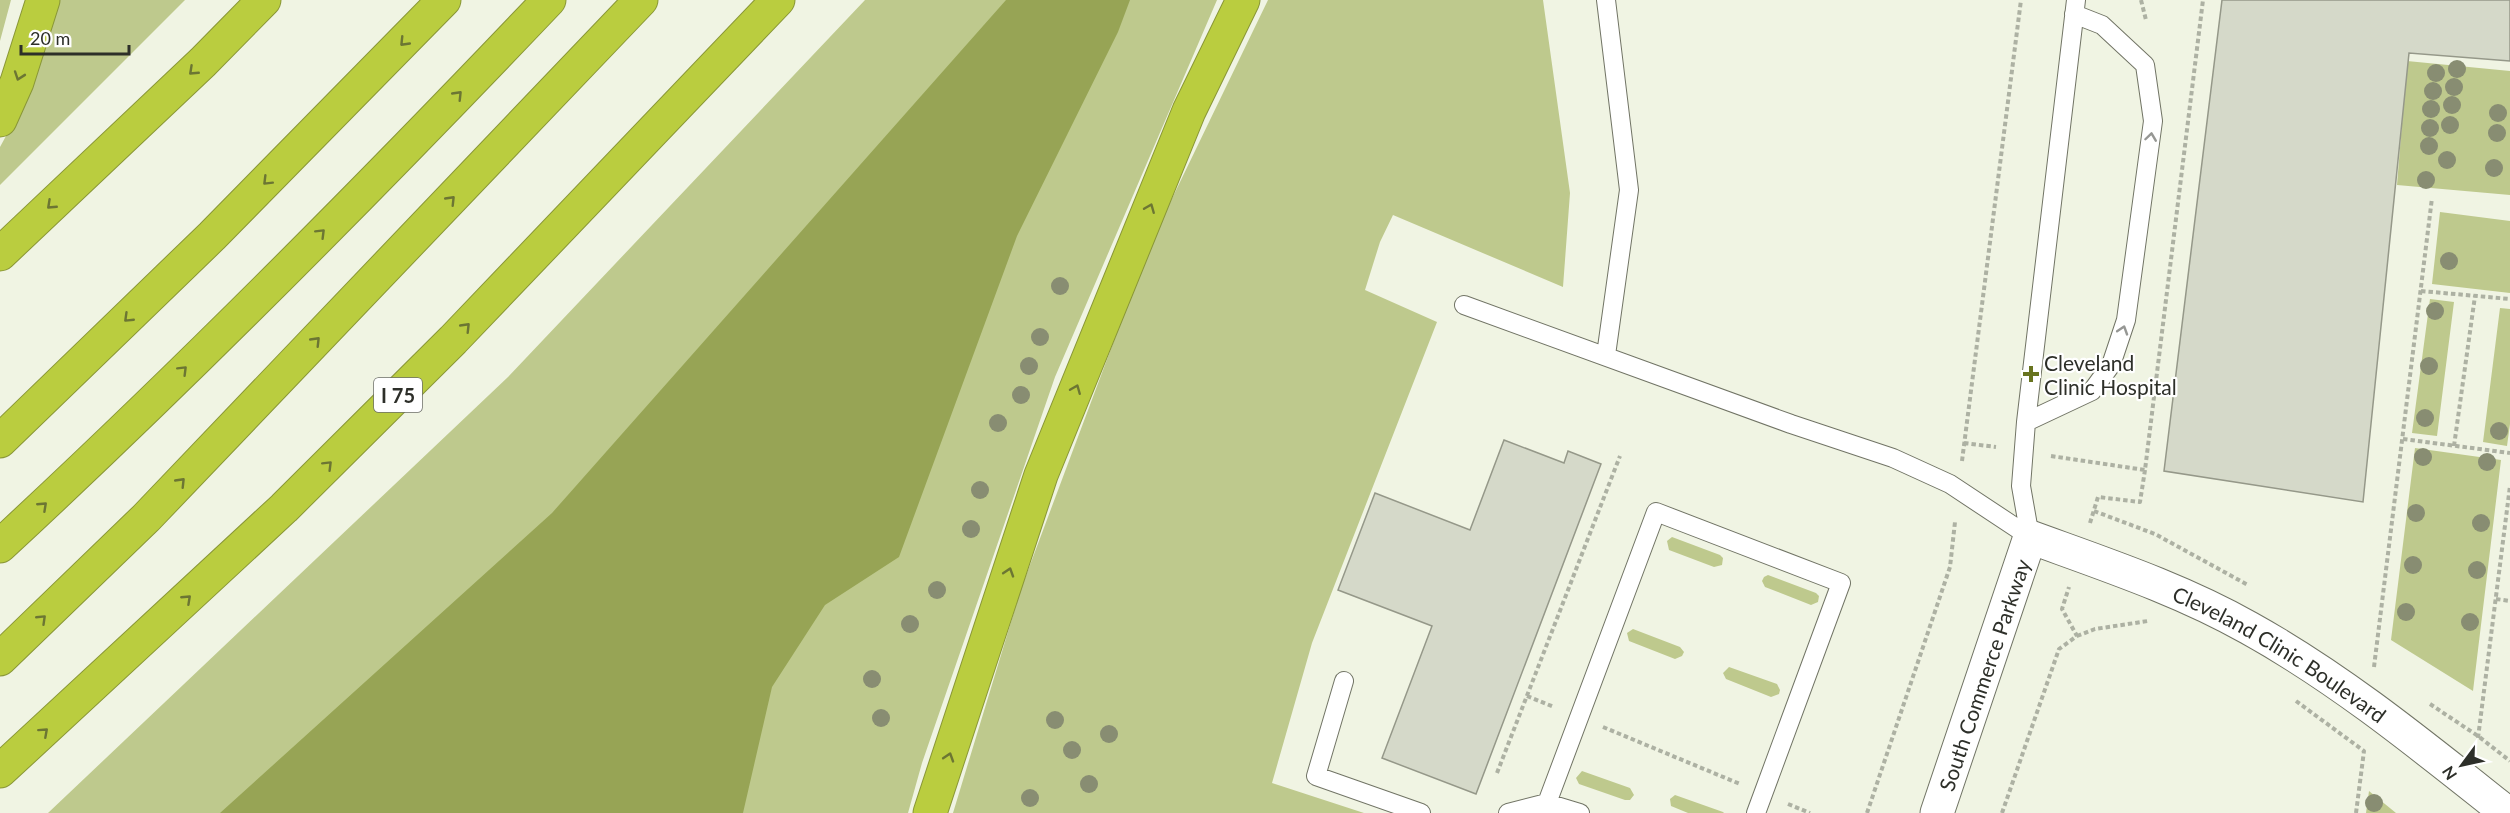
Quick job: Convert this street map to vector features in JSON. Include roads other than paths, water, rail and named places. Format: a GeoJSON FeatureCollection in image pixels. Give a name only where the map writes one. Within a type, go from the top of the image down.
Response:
{"type":"FeatureCollection","features":[{"type":"Feature","properties":{"kind":"highway"},"geometry":{"type":"LineString","coordinates":[[0,120],[17,82],[43,0]]}},
{"type":"Feature","properties":{"kind":"highway"},"geometry":{"type":"LineString","coordinates":[[0,254],[203,62],[264,0]]}},
{"type":"Feature","properties":{"kind":"highway"},"geometry":{"type":"LineString","coordinates":[[0,441],[212,236],[444,0]]}},
{"type":"Feature","properties":{"kind":"highway"},"geometry":{"type":"LineString","coordinates":[[0,546],[80,472],[419,136],[549,0]]}},
{"type":"Feature","properties":{"kind":"highway"},"geometry":{"type":"LineString","coordinates":[[0,659],[146,518],[641,0]]}},
{"type":"Feature","properties":{"kind":"highway","name":"I 75"},"geometry":{"type":"LineString","coordinates":[[0,771],[293,500],[453,340],[778,0]]}},
{"type":"Feature","properties":{"kind":"highway"},"geometry":{"type":"LineString","coordinates":[[930,813],[1041,475],[1189,111],[1243,0]]}},
{"type":"Feature","properties":{"kind":"street","name":"Cleveland Clinic Boulevard"},"geometry":{"type":"LineString","coordinates":[[2030,537],[2182,595],[2248,627],[2305,662],[2369,707],[2507,813]]}},
{"type":"Feature","properties":{"kind":"street","name":"South Commerce Parkway"},"geometry":{"type":"LineString","coordinates":[[1937,813],[2030,537]]}},
{"type":"Feature","properties":{"kind":"lane"},"geometry":{"type":"LineString","coordinates":[[1606,0],[1629,190],[1606,355]]}},
{"type":"Feature","properties":{"kind":"lane"},"geometry":{"type":"LineString","coordinates":[[2026,423],[2092,391],[2111,365],[2126,320],[2153,121],[2145,65],[2102,25],[2075,7],[2026,423],[2021,486],[2030,537]]}},
{"type":"Feature","properties":{"kind":"lane"},"geometry":{"type":"LineString","coordinates":[[1464,305],[1791,424],[1893,458],[1959,490],[2030,537]]}},
{"type":"Feature","properties":{"kind":"lane"},"geometry":{"type":"LineString","coordinates":[[1547,803],[1656,512],[1841,583],[1756,813]]}},
{"type":"Feature","properties":{"kind":"lane"},"geometry":{"type":"LineString","coordinates":[[1344,681],[1316,776],[1421,813]]}},
{"type":"Feature","properties":{"kind":"lane"},"geometry":{"type":"LineString","coordinates":[[1508,813],[1547,803],[1580,813]]}},
{"type":"Feature","properties":{"kind":"place","name":"Cleveland Clinic Hospital"},"geometry":{"type":"Point","coordinates":[2031,374]}}]}
